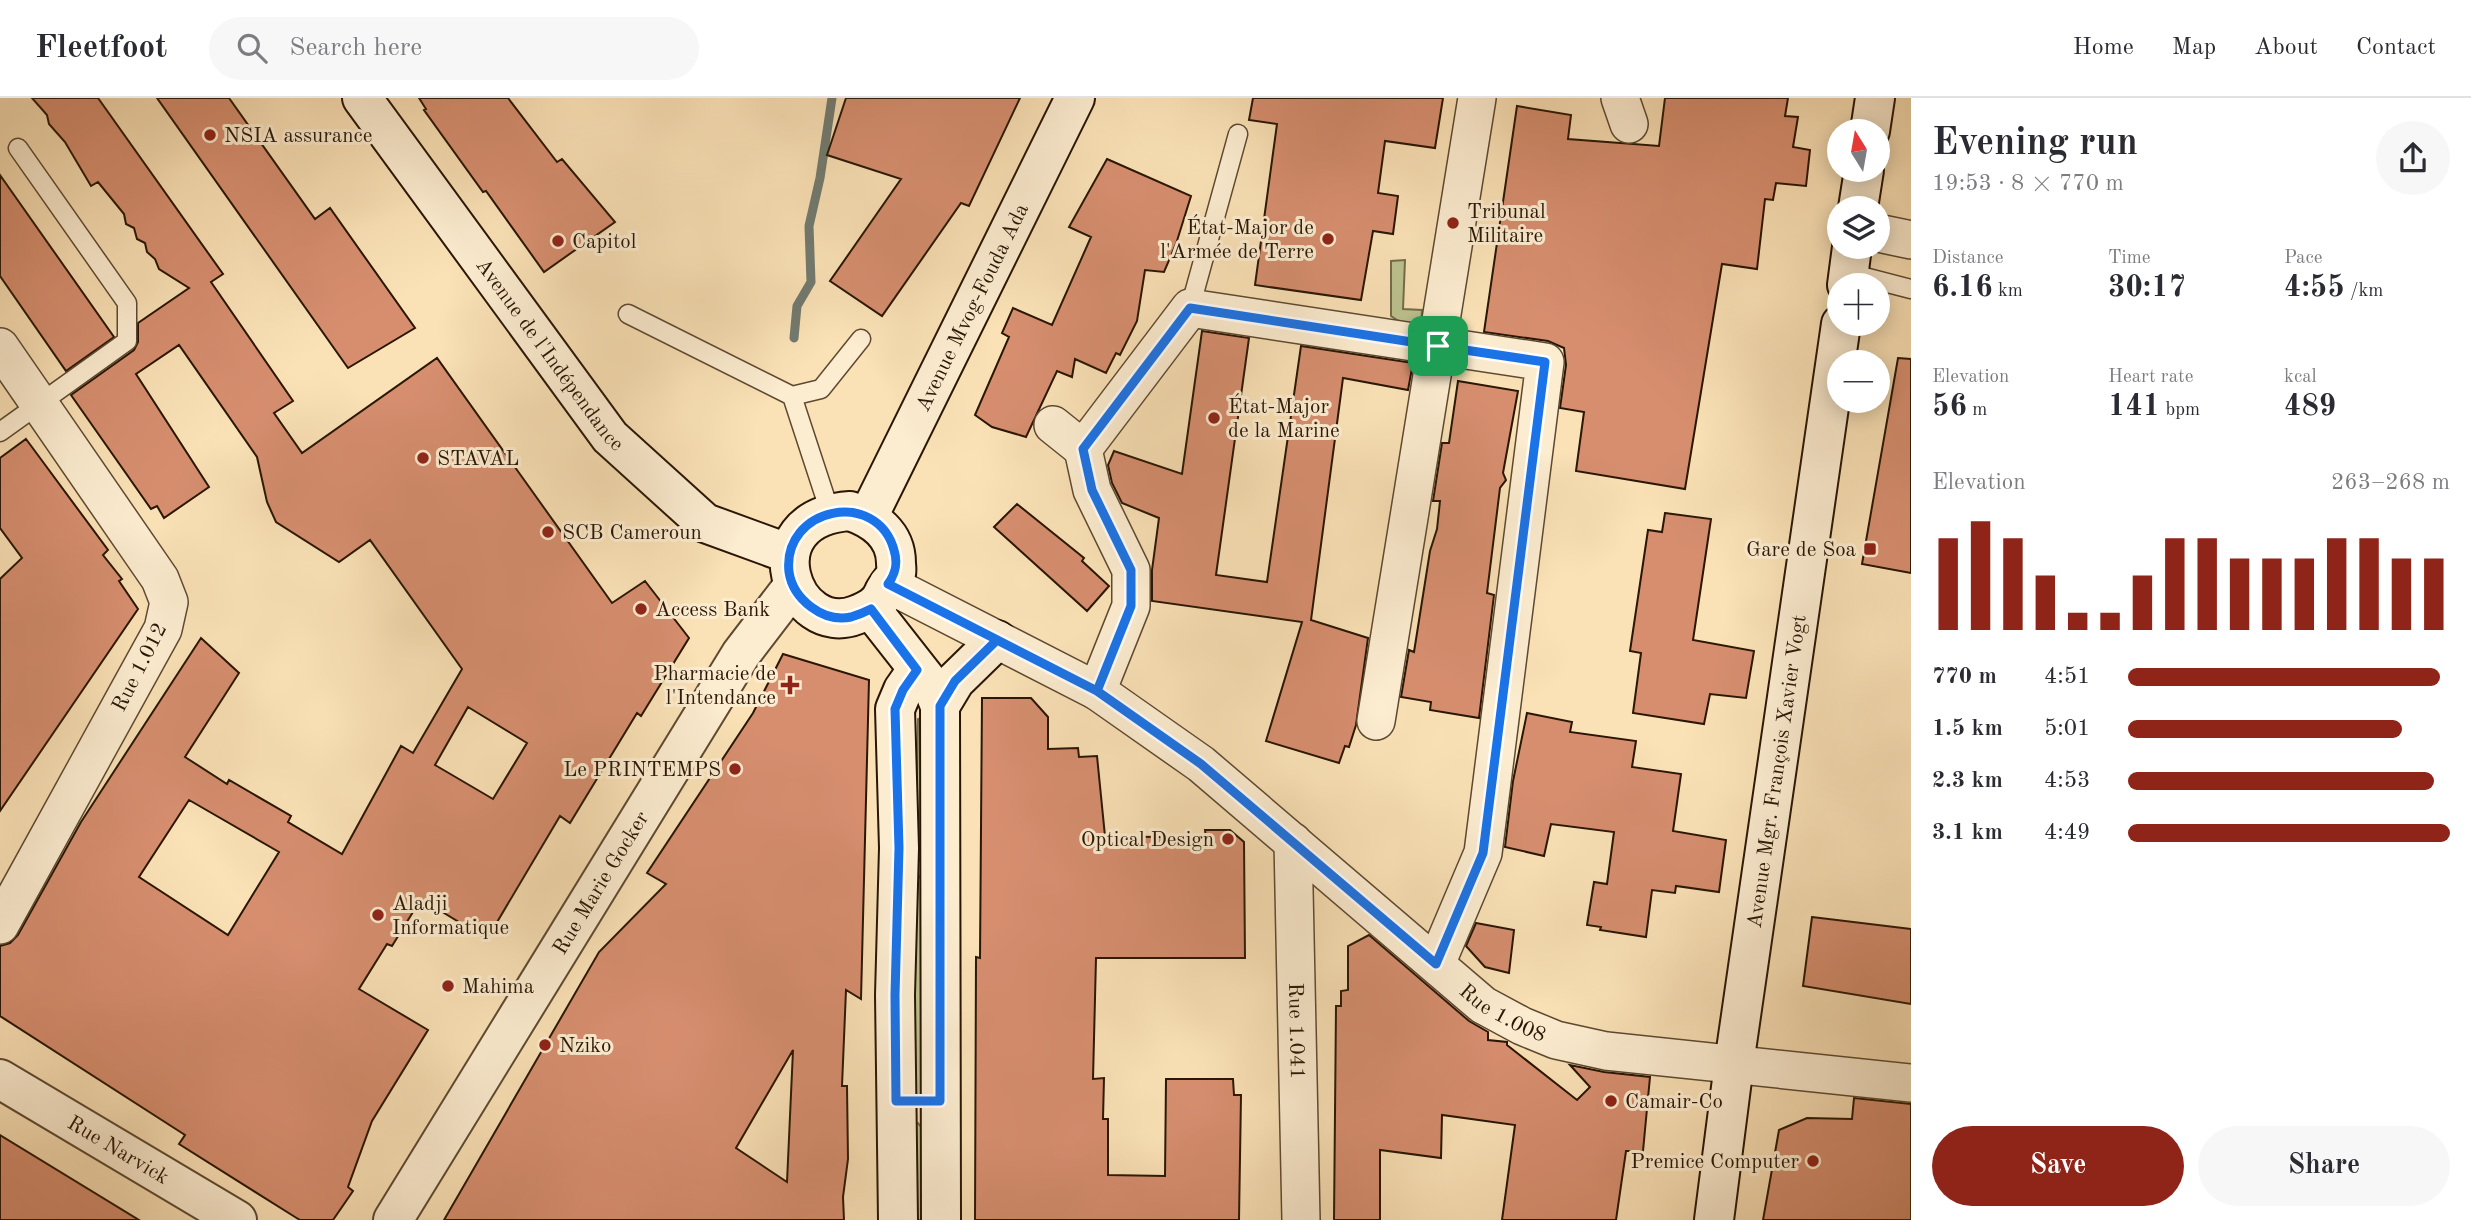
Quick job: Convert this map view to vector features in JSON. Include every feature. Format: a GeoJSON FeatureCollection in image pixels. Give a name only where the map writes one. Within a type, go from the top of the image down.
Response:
{"type":"FeatureCollection","features":[{"type":"Feature","properties":{"kind":"main road","name":"Avenue de l'Indépendance"},"geometry":{"type":"LineString","coordinates":[[362,98],[610,436],[705,523],[791,570]]}},
{"type":"Feature","properties":{"kind":"main road","name":"Avenue Mvog-Fouda Ada"},"geometry":{"type":"LineString","coordinates":[[869,517],[1075,98]]}},
{"type":"Feature","properties":{"kind":"main road"},"geometry":{"type":"LineString","coordinates":[[1872,119],[1875,98]]}},
{"type":"Feature","properties":{"kind":"main road","name":"Avenue Mgr. François Xavier Vogt"},"geometry":{"type":"LineString","coordinates":[[1714,1220],[1839,336]]}},
{"type":"Feature","properties":{"kind":"main road"},"geometry":{"type":"LineString","coordinates":[[850,511],[869,517],[884,530],[892,542],[896,557],[895,574],[879,597],[850,617],[823,614],[811,607],[791,570],[796,537],[808,523],[830,512],[850,511]]}},
{"type":"Feature","properties":{"kind":"main road","name":"Rue Marie Gocker"},"geometry":{"type":"LineString","coordinates":[[393,1220],[791,570]]}},
{"type":"Feature","properties":{"kind":"main road"},"geometry":{"type":"LineString","coordinates":[[879,597],[917,670],[933,688],[940,706],[941,1220]]}},
{"type":"Feature","properties":{"kind":"main road"},"geometry":{"type":"LineString","coordinates":[[940,706],[955,681],[997,640]]}},
{"type":"Feature","properties":{"kind":"main road"},"geometry":{"type":"LineString","coordinates":[[898,1220],[895,995],[899,848],[895,709],[903,690],[917,670]]}},
{"type":"Feature","properties":{"kind":"main road"},"geometry":{"type":"LineString","coordinates":[[899,848],[941,848]]}},
{"type":"Feature","properties":{"kind":"main road","name":"Rue Narvick"},"geometry":{"type":"LineString","coordinates":[[0,1079],[237,1220]]}},
{"type":"Feature","properties":{"kind":"main road"},"geometry":{"type":"LineString","coordinates":[[896,1101],[940,1101]]}},
{"type":"Feature","properties":{"kind":"street"},"geometry":{"type":"LineString","coordinates":[[1376,721],[1477,98]]}},
{"type":"Feature","properties":{"kind":"street"},"geometry":{"type":"LineString","coordinates":[[1890,236],[1911,240]]}},
{"type":"Feature","properties":{"kind":"street"},"geometry":{"type":"LineString","coordinates":[[1083,449],[1190,308],[1545,362],[1483,853],[1436,964]]}},
{"type":"Feature","properties":{"kind":"street","name":"Rue 1.012"},"geometry":{"type":"LineString","coordinates":[[0,347],[160,579],[169,602],[163,629],[0,925]]}},
{"type":"Feature","properties":{"kind":"street"},"geometry":{"type":"LineString","coordinates":[[1053,425],[1083,449],[1092,490],[1131,570],[1131,606],[1097,691]]}},
{"type":"Feature","properties":{"kind":"street","name":"Rue 1.008"},"geometry":{"type":"LineString","coordinates":[[879,597],[997,640],[1097,691],[1201,764],[1483,1005],[1522,1026],[1556,1040],[1606,1051],[1911,1083]]}},
{"type":"Feature","properties":{"kind":"street","name":"Rue 1.041"},"geometry":{"type":"LineString","coordinates":[[1293,842],[1301,1220]]}},
{"type":"Feature","properties":{"kind":"lane"},"geometry":{"type":"LineString","coordinates":[[1190,308],[1238,134]]}},
{"type":"Feature","properties":{"kind":"lane"},"geometry":{"type":"LineString","coordinates":[[0,432],[127,341],[127,303],[18,148]]}},
{"type":"Feature","properties":{"kind":"lane"},"geometry":{"type":"LineString","coordinates":[[1849,268],[1911,289]]}},
{"type":"Feature","properties":{"kind":"lane"},"geometry":{"type":"LineString","coordinates":[[628,314],[792,396],[821,389],[861,339]]}},
{"type":"Feature","properties":{"kind":"lane"},"geometry":{"type":"LineString","coordinates":[[792,396],[830,512]]}},
{"type":"Feature","properties":{"kind":"green space"},"geometry":{"type":"Polygon","coordinates":[[[1405,260],[1403,309],[1422,310],[1421,325],[1400,322],[1391,316],[1391,261],[1405,260]]]}},
{"type":"Feature","properties":{"kind":"green space"},"geometry":{"type":"Polygon","coordinates":[[[922,717],[924,858],[920,861],[916,857],[918,719],[922,717]]]}},
{"type":"Feature","properties":{"kind":"green space"},"geometry":{"type":"Polygon","coordinates":[[[919,876],[922,880],[921,1104],[917,1106],[913,1102],[915,878],[919,876]]]}},
{"type":"Feature","properties":{"kind":"green space"},"geometry":{"type":"Polygon","coordinates":[[[918,1123],[921,1127],[921,1220],[913,1220],[913,1126],[918,1123]]]}},
{"type":"Feature","properties":{"kind":"building"},"geometry":{"type":"Polygon","coordinates":[[[32,98],[98,98],[223,274],[211,282],[293,401],[274,413],[302,453],[437,358],[612,603],[645,581],[689,638],[641,716],[637,713],[570,823],[560,816],[487,939],[421,899],[392,946],[387,944],[359,989],[428,1030],[372,1121],[348,1187],[353,1191],[333,1220],[300,1220],[295,1217],[179,1144],[185,1135],[0,1016],[0,946],[10,943],[18,935],[81,822],[201,638],[239,673],[185,757],[227,784],[229,780],[291,816],[288,822],[342,854],[401,746],[413,753],[462,669],[370,540],[339,562],[276,522],[267,502],[257,457],[179,345],[136,374],[209,487],[164,518],[157,506],[151,509],[71,395],[134,350],[138,342],[138,323],[189,288],[159,269],[155,259],[147,252],[145,243],[137,239],[134,228],[126,224],[124,214],[98,182],[91,186],[65,142],[49,124],[47,115],[32,98]],[[468,707],[435,765],[493,799],[527,743],[468,707]],[[189,800],[139,877],[228,935],[279,852],[189,800]]]}},
{"type":"Feature","properties":{"kind":"building"},"geometry":{"type":"Polygon","coordinates":[[[157,98],[229,98],[315,219],[330,208],[415,328],[348,368],[157,98]]]}},
{"type":"Feature","properties":{"kind":"building"},"geometry":{"type":"Polygon","coordinates":[[[419,98],[508,98],[557,162],[562,159],[615,222],[544,272],[424,110],[426,109],[419,98]]]}},
{"type":"Feature","properties":{"kind":"building"},"geometry":{"type":"Polygon","coordinates":[[[846,98],[1020,98],[969,206],[961,203],[882,316],[830,281],[901,179],[827,155],[846,98]]]}},
{"type":"Feature","properties":{"kind":"building"},"geometry":{"type":"Polygon","coordinates":[[[1253,98],[1443,98],[1435,148],[1385,141],[1378,193],[1398,196],[1393,234],[1373,231],[1361,300],[1255,285],[1277,124],[1249,120],[1253,98]]]}},
{"type":"Feature","properties":{"kind":"building"},"geometry":{"type":"Polygon","coordinates":[[[1665,98],[1788,98],[1785,116],[1798,117],[1793,147],[1810,150],[1806,186],[1776,183],[1773,200],[1765,199],[1757,269],[1722,264],[1685,489],[1576,471],[1584,412],[1560,408],[1566,365],[1564,348],[1548,341],[1484,332],[1517,106],[1571,115],[1568,139],[1659,146],[1665,98]]]}},
{"type":"Feature","properties":{"kind":"building"},"geometry":{"type":"Polygon","coordinates":[[[1107,159],[1191,196],[1164,272],[1145,270],[1137,321],[1120,355],[1116,353],[1106,373],[1075,359],[1072,377],[1057,371],[1026,437],[992,427],[975,415],[1009,337],[1002,333],[1013,308],[1052,325],[1091,237],[1069,227],[1107,159]]]}},
{"type":"Feature","properties":{"kind":"building"},"geometry":{"type":"Polygon","coordinates":[[[0,175],[114,337],[66,371],[0,276],[0,175]]]}},
{"type":"Feature","properties":{"kind":"building","name":"État-Major de la Marine"},"geometry":{"type":"Polygon","coordinates":[[[1202,331],[1249,338],[1216,575],[1267,582],[1301,346],[1413,363],[1408,390],[1343,378],[1311,620],[1368,638],[1356,725],[1349,747],[1345,746],[1339,763],[1266,741],[1302,622],[1152,601],[1152,570],[1159,518],[1122,503],[1112,483],[1108,465],[1114,451],[1182,474],[1202,331]]]}},
{"type":"Feature","properties":{"kind":"building"},"geometry":{"type":"Polygon","coordinates":[[[1898,358],[1911,359],[1911,573],[1862,564],[1898,358]]]}},
{"type":"Feature","properties":{"kind":"building"},"geometry":{"type":"Polygon","coordinates":[[[1458,381],[1518,391],[1503,473],[1506,480],[1500,488],[1487,593],[1494,595],[1479,718],[1430,710],[1431,702],[1401,697],[1409,650],[1414,652],[1430,551],[1437,529],[1440,501],[1433,501],[1442,443],[1449,443],[1458,381]]]}},
{"type":"Feature","properties":{"kind":"building"},"geometry":{"type":"Polygon","coordinates":[[[26,439],[108,550],[103,555],[122,579],[119,581],[138,609],[0,811],[0,579],[22,558],[0,528],[0,458],[26,439]]]}},
{"type":"Feature","properties":{"kind":"building"},"geometry":{"type":"Polygon","coordinates":[[[1017,504],[1084,558],[1082,561],[1109,586],[1087,611],[994,527],[1017,504]]]}},
{"type":"Feature","properties":{"kind":"building"},"geometry":{"type":"Polygon","coordinates":[[[1665,513],[1711,519],[1693,640],[1754,651],[1746,698],[1710,694],[1704,724],[1633,713],[1641,653],[1630,651],[1648,530],[1662,532],[1665,513]]]}},
{"type":"Feature","properties":{"kind":"building"},"geometry":{"type":"Polygon","coordinates":[[[783,654],[869,680],[861,999],[846,990],[842,1086],[847,1086],[848,1159],[843,1197],[844,1220],[444,1220],[599,952],[666,884],[647,873],[753,713],[783,654]],[[793,1050],[736,1148],[787,1182],[793,1050]]]}},
{"type":"Feature","properties":{"kind":"building"},"geometry":{"type":"Polygon","coordinates":[[[982,698],[1031,698],[1048,717],[1048,749],[1078,748],[1079,757],[1097,756],[1105,836],[1206,838],[1205,830],[1230,830],[1244,842],[1245,958],[1096,958],[1093,1079],[1104,1078],[1103,1119],[1108,1119],[1108,1175],[1165,1176],[1166,1079],[1233,1079],[1234,1095],[1241,1095],[1239,1220],[975,1220],[976,957],[980,958],[982,698]]]}},
{"type":"Feature","properties":{"kind":"building"},"geometry":{"type":"Polygon","coordinates":[[[1527,713],[1572,722],[1570,732],[1636,741],[1632,767],[1681,774],[1673,831],[1726,840],[1719,892],[1676,886],[1675,893],[1652,890],[1646,937],[1600,930],[1601,927],[1587,925],[1594,882],[1607,884],[1614,832],[1551,824],[1544,856],[1505,847],[1513,781],[1527,713]]]}},
{"type":"Feature","properties":{"kind":"building"},"geometry":{"type":"Polygon","coordinates":[[[1812,917],[1911,929],[1911,1004],[1803,986],[1812,917]]]}},
{"type":"Feature","properties":{"kind":"building"},"geometry":{"type":"Polygon","coordinates":[[[1476,923],[1514,930],[1509,973],[1485,967],[1466,946],[1476,923]]]}},
{"type":"Feature","properties":{"kind":"building"},"geometry":{"type":"Polygon","coordinates":[[[1369,935],[1469,1021],[1488,1032],[1488,1040],[1507,1042],[1507,1045],[1577,1100],[1590,1087],[1570,1065],[1650,1077],[1643,1151],[1626,1151],[1616,1220],[1502,1220],[1515,1125],[1442,1115],[1441,1158],[1380,1150],[1380,1220],[1334,1220],[1336,1006],[1341,1006],[1341,991],[1348,990],[1348,946],[1369,935]]]}},
{"type":"Feature","properties":{"kind":"building"},"geometry":{"type":"Polygon","coordinates":[[[1854,1098],[1911,1104],[1911,1220],[1763,1220],[1779,1130],[1807,1118],[1852,1119],[1854,1098]]]}},
{"type":"Feature","properties":{"kind":"building"},"geometry":{"type":"Polygon","coordinates":[[[0,1135],[139,1220],[0,1220],[0,1135]]]}},
{"type":"Feature","properties":{"kind":"waterway"},"geometry":{"type":"LineString","coordinates":[[794,338],[797,306],[811,282],[809,226],[820,178],[832,98]]}},
{"type":"Feature","properties":{"kind":"place","name":"NSIA assurance"},"geometry":{"type":"Point","coordinates":[210,135]}},
{"type":"Feature","properties":{"kind":"place","name":"Tribunal Militaire"},"geometry":{"type":"Point","coordinates":[1453,223]}},
{"type":"Feature","properties":{"kind":"place","name":"État-Major de l'Armée de Terre"},"geometry":{"type":"Point","coordinates":[1328,239]}},
{"type":"Feature","properties":{"kind":"place","name":"Capitol"},"geometry":{"type":"Point","coordinates":[558,241]}},
{"type":"Feature","properties":{"kind":"place","name":"État-Major de la Marine"},"geometry":{"type":"Point","coordinates":[1214,418]}},
{"type":"Feature","properties":{"kind":"place","name":"STAVAL"},"geometry":{"type":"Point","coordinates":[423,458]}},
{"type":"Feature","properties":{"kind":"place","name":"SCB Cameroun"},"geometry":{"type":"Point","coordinates":[548,532]}},
{"type":"Feature","properties":{"kind":"place","name":"Gare de Soa"},"geometry":{"type":"Point","coordinates":[1870,549]}},
{"type":"Feature","properties":{"kind":"place","name":"Access Bank"},"geometry":{"type":"Point","coordinates":[641,609]}},
{"type":"Feature","properties":{"kind":"place","name":"Pharmacie de l'Intendance"},"geometry":{"type":"Point","coordinates":[790,685]}},
{"type":"Feature","properties":{"kind":"place","name":"Le PRINTEMPS"},"geometry":{"type":"Point","coordinates":[735,769]}},
{"type":"Feature","properties":{"kind":"place","name":"Optical Design"},"geometry":{"type":"Point","coordinates":[1228,839]}},
{"type":"Feature","properties":{"kind":"place","name":"Aladji Informatique"},"geometry":{"type":"Point","coordinates":[378,915]}},
{"type":"Feature","properties":{"kind":"place","name":"Mahima"},"geometry":{"type":"Point","coordinates":[448,986]}},
{"type":"Feature","properties":{"kind":"place","name":"Nziko"},"geometry":{"type":"Point","coordinates":[545,1045]}},
{"type":"Feature","properties":{"kind":"place","name":"Camair-Co"},"geometry":{"type":"Point","coordinates":[1611,1101]}},
{"type":"Feature","properties":{"kind":"place","name":"Premice Computer"},"geometry":{"type":"Point","coordinates":[1813,1161]}},
{"type":"Feature","properties":{"kind":"route"},"geometry":{"type":"LineString","coordinates":[[1438,346],[1190,308],[1083,449],[1092,490],[1131,570],[1131,606],[1097,691],[997,640],[942,612],[888,584],[895,574],[896,557],[892,542],[884,530],[869,517],[850,511],[830,512],[808,523],[796,537],[790,554],[789,572],[793,586],[801,597],[823,614],[837,617],[850,617],[871,609],[917,670],[903,690],[895,709],[899,848],[895,995],[896,1101],[940,1101],[940,706],[955,681],[997,640],[1047,665],[1097,691],[1201,764],[1436,964],[1483,853],[1545,362],[1438,346]]}}]}
